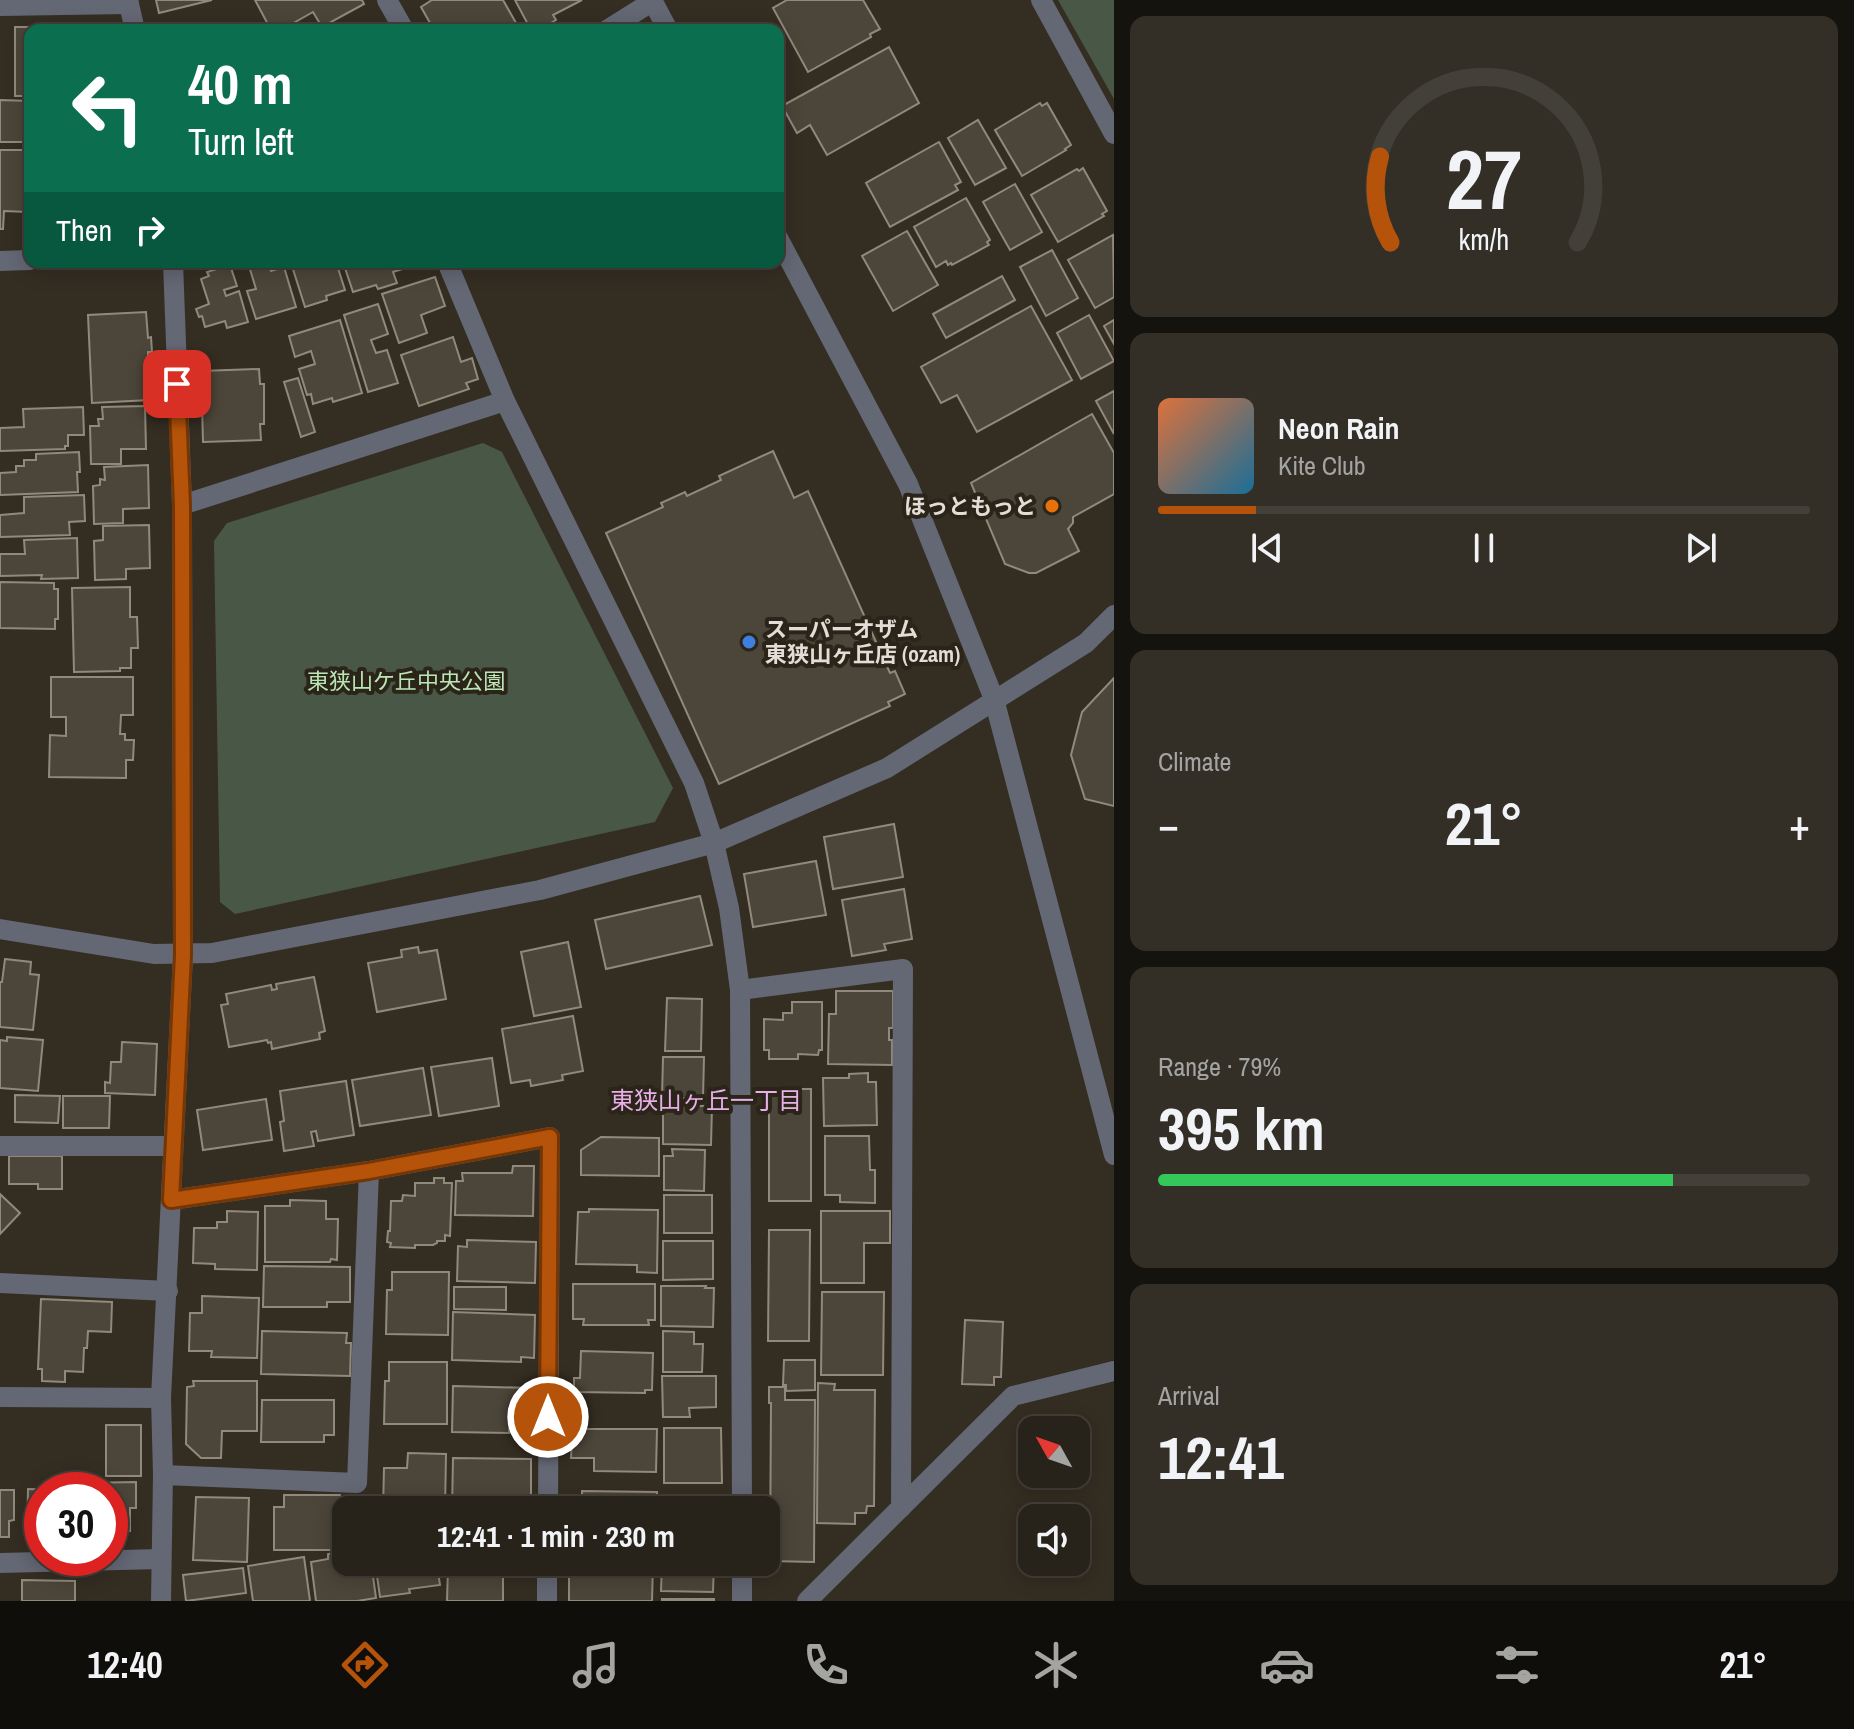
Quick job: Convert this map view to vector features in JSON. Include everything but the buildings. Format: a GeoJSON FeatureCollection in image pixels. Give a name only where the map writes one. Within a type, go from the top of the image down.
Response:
{"type":"FeatureCollection","features":[{"type":"Feature","properties":{"kind":"street"},"geometry":{"type":"LineString","coordinates":[[387,0],[401,24]]}},
{"type":"Feature","properties":{"kind":"street"},"geometry":{"type":"LineString","coordinates":[[1041,0],[1114,134]]}},
{"type":"Feature","properties":{"kind":"street"},"geometry":{"type":"LineString","coordinates":[[616,24],[652,1],[665,24]]}},
{"type":"Feature","properties":{"kind":"street"},"geometry":{"type":"LineString","coordinates":[[0,6],[128,2],[134,24]]}},
{"type":"Feature","properties":{"kind":"street"},"geometry":{"type":"LineString","coordinates":[[784,249],[908,484],[994,699],[1114,1155]]}},
{"type":"Feature","properties":{"kind":"street"},"geometry":{"type":"LineString","coordinates":[[0,261],[24,260]]}},
{"type":"Feature","properties":{"kind":"street"},"geometry":{"type":"LineString","coordinates":[[161,1601],[161,1398],[183,955],[182,505],[173,268]]}},
{"type":"Feature","properties":{"kind":"street"},"geometry":{"type":"LineString","coordinates":[[450,268],[505,401],[694,783],[714,843],[729,908],[740,990],[742,1496]]}},
{"type":"Feature","properties":{"kind":"street"},"geometry":{"type":"LineString","coordinates":[[182,505],[505,401]]}},
{"type":"Feature","properties":{"kind":"street"},"geometry":{"type":"LineString","coordinates":[[0,929],[154,954],[212,953],[540,890],[714,843],[887,768],[1086,643],[1114,615]]}},
{"type":"Feature","properties":{"kind":"street"},"geometry":{"type":"LineString","coordinates":[[740,990],[903,969],[901,1508]]}},
{"type":"Feature","properties":{"kind":"street"},"geometry":{"type":"LineString","coordinates":[[171,1200],[369,1171],[550,1137],[548,1496]]}},
{"type":"Feature","properties":{"kind":"street"},"geometry":{"type":"LineString","coordinates":[[0,1146],[173,1146]]}},
{"type":"Feature","properties":{"kind":"street"},"geometry":{"type":"LineString","coordinates":[[163,1475],[357,1483],[369,1171]]}},
{"type":"Feature","properties":{"kind":"street"},"geometry":{"type":"LineString","coordinates":[[0,1283],[168,1291]]}},
{"type":"Feature","properties":{"kind":"street"},"geometry":{"type":"LineString","coordinates":[[807,1601],[1013,1396],[1114,1371]]}},
{"type":"Feature","properties":{"kind":"street"},"geometry":{"type":"LineString","coordinates":[[0,1397],[161,1398]]}},
{"type":"Feature","properties":{"kind":"street"},"geometry":{"type":"LineString","coordinates":[[0,1563],[161,1559]]}},
{"type":"Feature","properties":{"kind":"street"},"geometry":{"type":"LineString","coordinates":[[547,1576],[547,1601]]}},
{"type":"Feature","properties":{"kind":"street"},"geometry":{"type":"LineString","coordinates":[[742,1576],[742,1601]]}},
{"type":"Feature","properties":{"kind":"green space"},"geometry":{"type":"Polygon","coordinates":[[[1058,0],[1114,0],[1114,99],[1058,0]]]}},
{"type":"Feature","properties":{"kind":"green space","name":"東狭山ケ丘中央公園"},"geometry":{"type":"Polygon","coordinates":[[[483,443],[502,452],[673,788],[655,822],[235,914],[220,902],[214,541],[227,523],[483,443]]]}},
{"type":"Feature","properties":{"kind":"place","name":"ほっともっと"},"geometry":{"type":"Point","coordinates":[1052,506]}},
{"type":"Feature","properties":{"kind":"place","name":"スーパーオザム 東狭山ヶ丘店 (ozam)"},"geometry":{"type":"Point","coordinates":[749,642]}},
{"type":"Feature","properties":{"kind":"district","name":"東狭山ヶ丘一丁目"},"geometry":{"type":"Point","coordinates":[706,1100]}},
{"type":"Feature","properties":{"kind":"route"},"geometry":{"type":"LineString","coordinates":[[177,384],[182,505],[183,955],[171,1200],[369,1171],[550,1137],[548,1417]]}}]}
